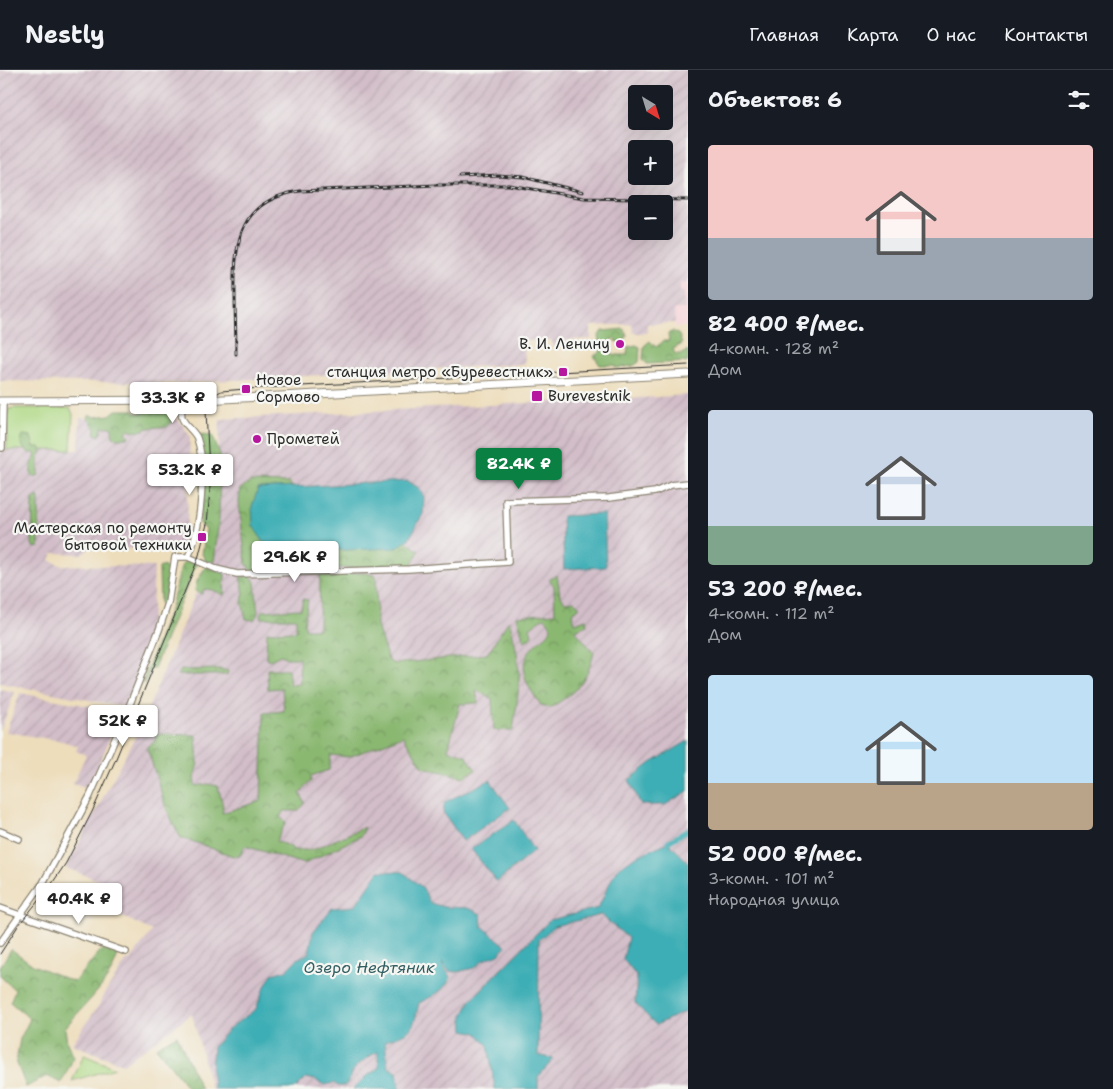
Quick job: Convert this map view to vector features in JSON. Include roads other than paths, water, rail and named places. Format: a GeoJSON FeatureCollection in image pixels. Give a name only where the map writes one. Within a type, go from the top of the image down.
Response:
{"type":"FeatureCollection","features":[{"type":"Feature","properties":{"kind":"main road"},"geometry":{"type":"LineString","coordinates":[[2,401],[182,401],[688,374]]}},
{"type":"Feature","properties":{"kind":"street"},"geometry":{"type":"LineString","coordinates":[[2,401],[2,448]]}},
{"type":"Feature","properties":{"kind":"street"},"geometry":{"type":"LineString","coordinates":[[182,401],[182,418],[196,437],[201,461],[200,506],[194,545],[188,557]]}},
{"type":"Feature","properties":{"kind":"street"},"geometry":{"type":"LineString","coordinates":[[0,943],[42,883],[90,796],[126,714],[159,630],[168,603],[175,557],[188,557],[216,569],[237,574],[409,569],[508,562],[506,501],[609,498],[655,492],[671,485],[688,483]]}},
{"type":"Feature","properties":{"kind":"street"},"geometry":{"type":"LineString","coordinates":[[0,831],[19,838]]}},
{"type":"Feature","properties":{"kind":"street"},"geometry":{"type":"LineString","coordinates":[[0,908],[126,952]]}},
{"type":"Feature","properties":{"kind":"water"},"geometry":{"type":"Polygon","coordinates":[[[408,481],[419,488],[424,497],[423,514],[409,539],[397,548],[347,550],[274,548],[263,541],[253,526],[252,506],[258,489],[408,481]]]}},
{"type":"Feature","properties":{"kind":"water"},"geometry":{"type":"Polygon","coordinates":[[[604,514],[606,567],[564,569],[562,516],[604,514]]]}},
{"type":"Feature","properties":{"kind":"water"},"geometry":{"type":"Polygon","coordinates":[[[688,741],[688,791],[665,805],[641,805],[629,780],[651,763],[688,741]]]}},
{"type":"Feature","properties":{"kind":"water"},"geometry":{"type":"Polygon","coordinates":[[[490,780],[510,808],[463,841],[443,812],[445,802],[490,780]]]}},
{"type":"Feature","properties":{"kind":"water"},"geometry":{"type":"Polygon","coordinates":[[[514,820],[534,851],[497,882],[471,849],[514,820]]]}},
{"type":"Feature","properties":{"kind":"water","name":"Озеро Нефтяник"},"geometry":{"type":"Polygon","coordinates":[[[668,842],[688,862],[688,1010],[656,1025],[635,1003],[637,977],[623,959],[628,938],[601,915],[554,926],[539,940],[538,1055],[554,1059],[538,1077],[538,1089],[495,1089],[488,1045],[477,1033],[464,1030],[463,1016],[471,1000],[550,920],[598,908],[616,870],[633,858],[668,842]]]}},
{"type":"Feature","properties":{"kind":"water","name":"Озеро Нефтяник"},"geometry":{"type":"Polygon","coordinates":[[[379,871],[403,872],[423,888],[430,903],[444,907],[468,908],[481,914],[482,926],[506,946],[499,954],[483,960],[474,968],[457,972],[449,971],[442,962],[451,977],[448,982],[437,993],[419,1003],[413,1026],[410,1030],[385,1041],[388,1067],[397,1072],[400,1089],[353,1089],[379,1068],[378,1052],[357,1066],[344,1086],[338,1086],[334,1083],[325,1085],[306,1078],[295,1089],[214,1089],[211,1071],[213,1047],[231,1027],[256,1009],[263,990],[272,974],[286,970],[297,959],[309,953],[313,932],[332,908],[355,906],[379,871]]]}},
{"type":"Feature","properties":{"kind":"waterway"},"geometry":{"type":"LineString","coordinates":[[668,842],[688,830]]}},
{"type":"Feature","properties":{"kind":"tram line"},"geometry":{"type":"LineString","coordinates":[[0,954],[18,926],[66,863],[92,812],[115,761],[198,559],[207,524],[210,490],[207,400],[221,391],[246,389],[688,365]]}},
{"type":"Feature","properties":{"kind":"railway"},"geometry":{"type":"LineString","coordinates":[[460,177],[499,175],[523,177],[583,192]]}},
{"type":"Feature","properties":{"kind":"railway"},"geometry":{"type":"LineString","coordinates":[[236,354],[235,274],[239,240],[253,213],[264,203],[280,196],[300,191],[436,185],[509,185],[584,198],[688,200]]}},
{"type":"Feature","properties":{"kind":"place","name":"В. И. Ленину"},"geometry":{"type":"Point","coordinates":[620,344]}},
{"type":"Feature","properties":{"kind":"place","name":"станция метро «Буревестник»"},"geometry":{"type":"Point","coordinates":[563,372]}},
{"type":"Feature","properties":{"kind":"place","name":"Новое Сормово"},"geometry":{"type":"Point","coordinates":[246,389]}},
{"type":"Feature","properties":{"kind":"place","name":"Burevestnik"},"geometry":{"type":"Point","coordinates":[537,396]}},
{"type":"Feature","properties":{"kind":"place","name":"Прометей"},"geometry":{"type":"Point","coordinates":[257,439]}},
{"type":"Feature","properties":{"kind":"place","name":"Мастерская по ремонту бытовой техники"},"geometry":{"type":"Point","coordinates":[202,537]}}]}
